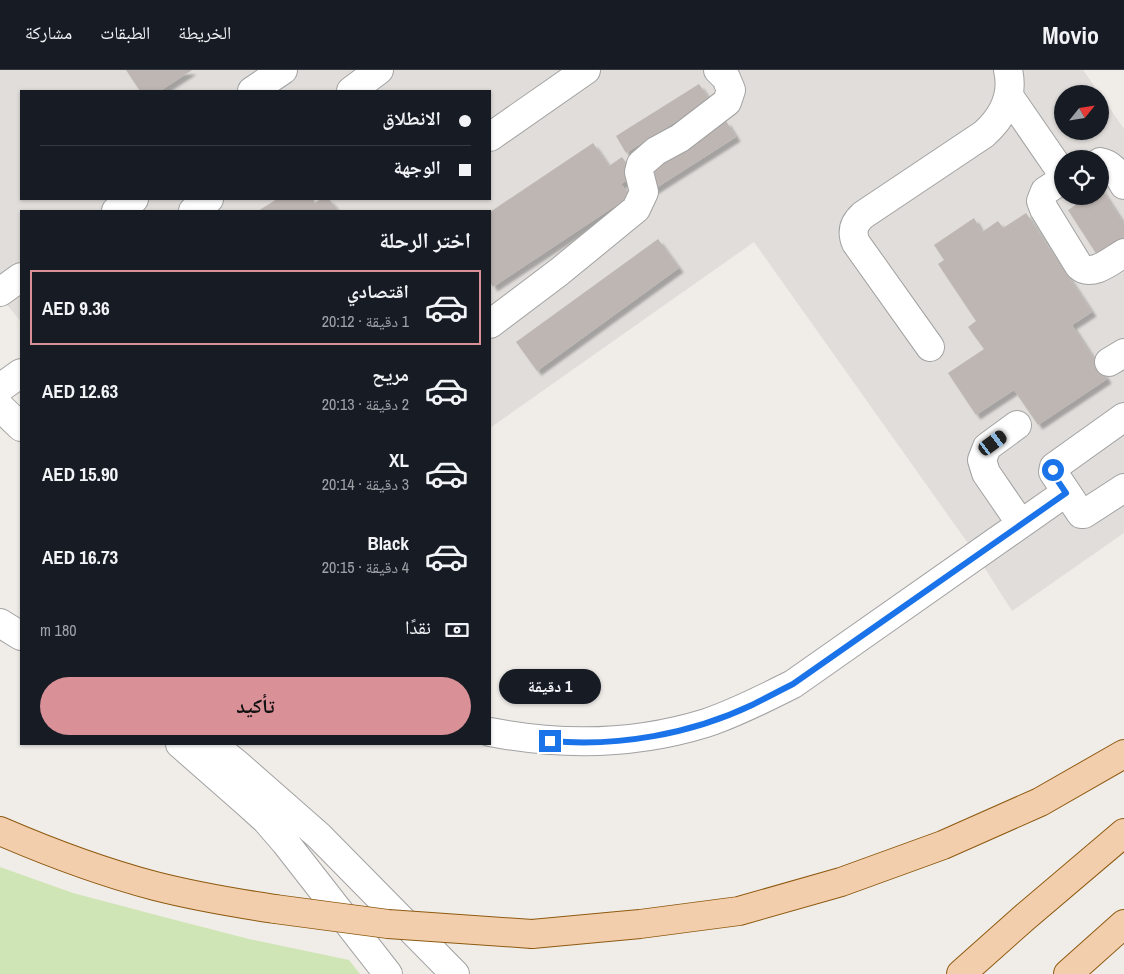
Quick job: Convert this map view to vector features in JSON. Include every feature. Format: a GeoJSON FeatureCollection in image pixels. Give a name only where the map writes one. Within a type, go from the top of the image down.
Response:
{"type":"FeatureCollection","features":[{"type":"Feature","properties":{"kind":"main road"},"geometry":{"type":"LineString","coordinates":[[0,832],[97,869],[155,886],[215,899],[388,924],[532,934],[640,924],[739,911],[841,882],[943,845],[1040,802],[1124,754]]}},
{"type":"Feature","properties":{"kind":"main road"},"geometry":{"type":"LineString","coordinates":[[1024,917],[1124,811]]}},
{"type":"Feature","properties":{"kind":"main road"},"geometry":{"type":"LineString","coordinates":[[961,974],[1024,917],[1124,833]]}},
{"type":"Feature","properties":{"kind":"main road"},"geometry":{"type":"LineString","coordinates":[[1068,974],[1124,924]]}},
{"type":"Feature","properties":{"kind":"main road"},"geometry":{"type":"LineString","coordinates":[[1073,974],[1098,947]]}},
{"type":"Feature","properties":{"kind":"street"},"geometry":{"type":"LineString","coordinates":[[254,90],[284,70]]}},
{"type":"Feature","properties":{"kind":"street"},"geometry":{"type":"LineString","coordinates":[[352,90],[379,70]]}},
{"type":"Feature","properties":{"kind":"street"},"geometry":{"type":"LineString","coordinates":[[491,136],[586,70]]}},
{"type":"Feature","properties":{"kind":"street"},"geometry":{"type":"LineString","coordinates":[[491,323],[559,272],[636,209],[644,192],[639,172],[641,164],[656,151],[680,138],[727,102],[731,90],[726,78],[718,70]]}},
{"type":"Feature","properties":{"kind":"street"},"geometry":{"type":"LineString","coordinates":[[1009,83],[1054,159]]}},
{"type":"Feature","properties":{"kind":"street"},"geometry":{"type":"LineString","coordinates":[[930,347],[856,243],[853,230],[855,224],[863,215],[984,134],[1000,117],[1009,83]]}},
{"type":"Feature","properties":{"kind":"street"},"geometry":{"type":"LineString","coordinates":[[1109,165],[1114,169],[1124,185]]}},
{"type":"Feature","properties":{"kind":"street"},"geometry":{"type":"LineString","coordinates":[[1054,185],[1045,191],[1041,201],[1079,266],[1086,270],[1094,270],[1124,253]]}},
{"type":"Feature","properties":{"kind":"street"},"geometry":{"type":"LineString","coordinates":[[118,210],[132,200]]}},
{"type":"Feature","properties":{"kind":"street"},"geometry":{"type":"LineString","coordinates":[[194,210],[208,200]]}},
{"type":"Feature","properties":{"kind":"street"},"geometry":{"type":"LineString","coordinates":[[0,292],[20,278]]}},
{"type":"Feature","properties":{"kind":"street"},"geometry":{"type":"LineString","coordinates":[[0,388],[20,374]]}},
{"type":"Feature","properties":{"kind":"street"},"geometry":{"type":"LineString","coordinates":[[0,406],[20,426]]}},
{"type":"Feature","properties":{"kind":"street"},"geometry":{"type":"LineString","coordinates":[[1124,417],[1054,467],[1053,474],[1079,513],[1083,514],[1124,488]]}},
{"type":"Feature","properties":{"kind":"street"},"geometry":{"type":"LineString","coordinates":[[1017,425],[987,447],[982,460],[986,473],[1021,524]]}},
{"type":"Feature","properties":{"kind":"street"},"geometry":{"type":"LineString","coordinates":[[491,732],[519,738],[566,742],[614,741],[661,734],[706,722],[751,705],[793,684],[1066,493]]}},
{"type":"Feature","properties":{"kind":"street"},"geometry":{"type":"LineString","coordinates":[[0,607],[20,618]]}},
{"type":"Feature","properties":{"kind":"street"},"geometry":{"type":"LineString","coordinates":[[0,623],[20,635]]}},
{"type":"Feature","properties":{"kind":"street"},"geometry":{"type":"LineString","coordinates":[[181,745],[266,820],[388,974]]}},
{"type":"Feature","properties":{"kind":"street"},"geometry":{"type":"LineString","coordinates":[[213,745],[238,764],[318,836],[455,974]]}},
{"type":"Feature","properties":{"kind":"shaded area"},"geometry":{"type":"Polygon","coordinates":[[[0,70],[1083,70],[1094,85],[1054,85],[1054,140],[1109,140],[1109,107],[1124,129],[1124,533],[1012,611],[977,556],[754,242],[491,427],[491,210],[20,210],[20,321],[0,296],[0,70]]]}},
{"type":"Feature","properties":{"kind":"green space"},"geometry":{"type":"Polygon","coordinates":[[[0,867],[73,893],[249,939],[349,960],[360,974],[0,974],[0,867]]]}},
{"type":"Feature","properties":{"kind":"building"},"geometry":{"type":"Polygon","coordinates":[[[126,70],[192,70],[162,90],[139,90],[126,70]]]}},
{"type":"Feature","properties":{"kind":"building"},"geometry":{"type":"Polygon","coordinates":[[[699,84],[710,100],[626,153],[616,136],[699,84]]]}},
{"type":"Feature","properties":{"kind":"building"},"geometry":{"type":"Polygon","coordinates":[[[726,121],[736,137],[653,190],[643,174],[726,121]]]}},
{"type":"Feature","properties":{"kind":"building"},"geometry":{"type":"Polygon","coordinates":[[[593,143],[609,166],[622,157],[635,175],[621,184],[630,196],[493,287],[491,284],[491,211],[593,143]]]}},
{"type":"Feature","properties":{"kind":"building"},"geometry":{"type":"Polygon","coordinates":[[[275,200],[314,200],[315,203],[320,200],[330,200],[337,210],[260,210],[275,200]]]}},
{"type":"Feature","properties":{"kind":"building"},"geometry":{"type":"Polygon","coordinates":[[[1109,201],[1124,224],[1124,241],[1099,258],[1068,210],[1076,205],[1109,205],[1109,201]]]}},
{"type":"Feature","properties":{"kind":"building"},"geometry":{"type":"Polygon","coordinates":[[[1026,213],[1092,312],[1072,325],[1107,379],[1038,425],[1014,390],[976,415],[948,373],[984,349],[968,327],[976,321],[938,264],[944,260],[934,245],[974,218],[982,232],[998,221],[1003,228],[1026,213]]]}},
{"type":"Feature","properties":{"kind":"building"},"geometry":{"type":"Polygon","coordinates":[[[658,239],[679,268],[537,371],[516,342],[658,239]]]}},
{"type":"Feature","properties":{"kind":"route"},"geometry":{"type":"LineString","coordinates":[[550,741],[614,741],[661,734],[706,722],[736,711],[793,684],[1066,493],[1053,474],[1053,470]]}}]}
